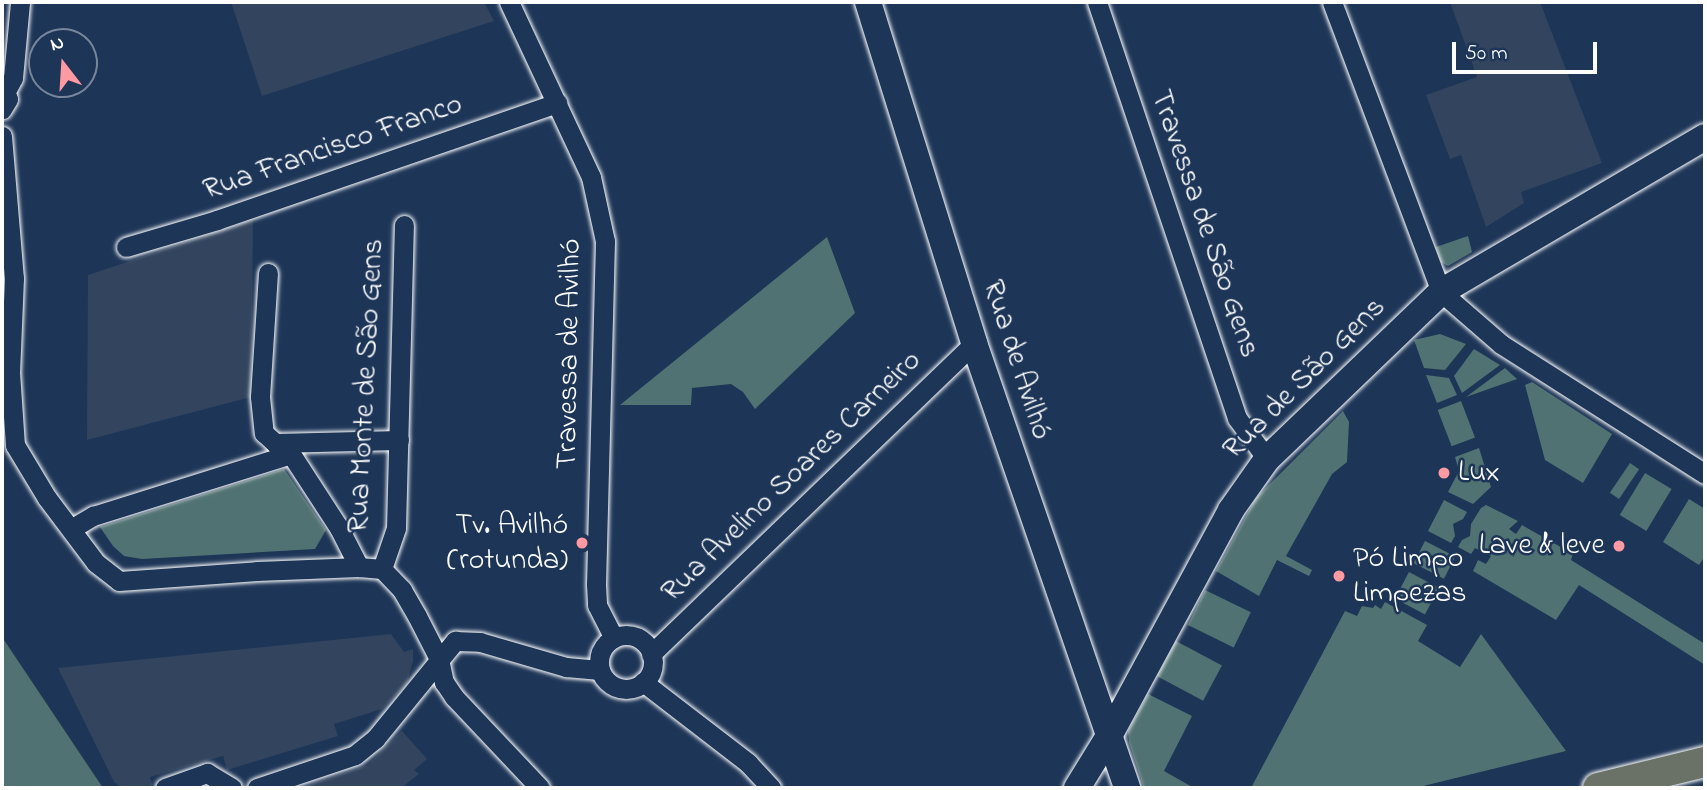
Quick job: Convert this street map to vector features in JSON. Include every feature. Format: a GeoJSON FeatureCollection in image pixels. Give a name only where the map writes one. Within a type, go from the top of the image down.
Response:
{"type":"FeatureCollection","features":[{"type":"Feature","properties":{"kind":"main road","name":"Rua de Avilhó"},"geometry":{"type":"LineString","coordinates":[[868,2],[974,343],[1127,788]]}},
{"type":"Feature","properties":{"kind":"main road","name":"Rua de São Gens"},"geometry":{"type":"LineString","coordinates":[[1077,788],[1109,736],[1231,510],[1267,459],[1441,292],[1705,137]]}},
{"type":"Feature","properties":{"kind":"main road"},"geometry":{"type":"LineString","coordinates":[[1598,788],[1705,762]]}},
{"type":"Feature","properties":{"kind":"street"},"geometry":{"type":"LineString","coordinates":[[3,96],[13,78],[20,2]]}},
{"type":"Feature","properties":{"kind":"street","name":"Travessa de Avilhó"},"geometry":{"type":"LineString","coordinates":[[509,2],[591,177],[605,241],[596,584],[597,605],[614,638]]}},
{"type":"Feature","properties":{"kind":"street","name":"Travessa de São Gens"},"geometry":{"type":"LineString","coordinates":[[1097,2],[1237,418],[1267,459]]}},
{"type":"Feature","properties":{"kind":"street"},"geometry":{"type":"LineString","coordinates":[[1332,2],[1441,292],[1501,344],[1705,474]]}},
{"type":"Feature","properties":{"kind":"street","name":"Rua Francisco Franco"},"geometry":{"type":"LineString","coordinates":[[126,247],[217,220],[557,103]]}},
{"type":"Feature","properties":{"kind":"street"},"geometry":{"type":"LineString","coordinates":[[2,136],[14,278],[7,414],[15,446],[96,563],[119,581],[359,567],[382,569]]}},
{"type":"Feature","properties":{"kind":"street","name":"Rua Monte de São Gens"},"geometry":{"type":"LineString","coordinates":[[404,225],[396,528],[382,569],[402,590],[439,659],[444,682],[454,697],[540,788]]}},
{"type":"Feature","properties":{"kind":"street"},"geometry":{"type":"LineString","coordinates":[[268,272],[260,397],[264,433],[275,443],[296,447],[399,440]]}},
{"type":"Feature","properties":{"kind":"street","name":"Rua Avelino Soares Carneiro"},"geometry":{"type":"LineString","coordinates":[[651,654],[974,343]]}},
{"type":"Feature","properties":{"kind":"street"},"geometry":{"type":"LineString","coordinates":[[71,529],[93,516],[296,447]]}},
{"type":"Feature","properties":{"kind":"street"},"geometry":{"type":"LineString","coordinates":[[296,447],[359,567]]}},
{"type":"Feature","properties":{"kind":"street"},"geometry":{"type":"LineString","coordinates":[[636,637],[651,654],[651,669],[643,682],[635,687],[618,687],[610,683],[600,670],[601,651],[614,638],[636,637]]}},
{"type":"Feature","properties":{"kind":"street"},"geometry":{"type":"LineString","coordinates":[[257,788],[355,755],[384,729],[429,677],[439,659],[455,641],[480,642],[566,667],[600,670]]}},
{"type":"Feature","properties":{"kind":"street"},"geometry":{"type":"LineString","coordinates":[[643,682],[748,763],[772,788]]}},
{"type":"Feature","properties":{"kind":"street"},"geometry":{"type":"LineString","coordinates":[[165,788],[207,773],[232,788]]}},
{"type":"Feature","properties":{"kind":"shaded area"},"geometry":{"type":"Polygon","coordinates":[[[231,2],[484,2],[494,21],[262,96],[231,2]]]}},
{"type":"Feature","properties":{"kind":"shaded area"},"geometry":{"type":"Polygon","coordinates":[[[1450,2],[1540,2],[1602,163],[1521,192],[1524,203],[1486,227],[1461,155],[1450,159],[1426,95],[1477,77],[1450,2]]]}},
{"type":"Feature","properties":{"kind":"shaded area"},"geometry":{"type":"Polygon","coordinates":[[[253,220],[251,397],[87,440],[88,275],[253,220]]]}},
{"type":"Feature","properties":{"kind":"shaded area"},"geometry":{"type":"Polygon","coordinates":[[[391,634],[404,652],[413,649],[413,661],[407,683],[382,709],[334,724],[338,736],[227,770],[223,756],[150,777],[153,788],[122,788],[114,782],[58,668],[391,634]]]}},
{"type":"Feature","properties":{"kind":"shaded area"},"geometry":{"type":"Polygon","coordinates":[[[402,731],[427,759],[414,770],[419,774],[401,788],[299,788],[368,765],[402,731]]]}},
{"type":"Feature","properties":{"kind":"green space"},"geometry":{"type":"Polygon","coordinates":[[[1468,236],[1472,252],[1448,266],[1441,262],[1436,247],[1468,236]]]}},
{"type":"Feature","properties":{"kind":"green space"},"geometry":{"type":"Polygon","coordinates":[[[827,237],[855,313],[755,409],[743,392],[731,384],[692,388],[691,405],[620,405],[827,237]]]}},
{"type":"Feature","properties":{"kind":"green space"},"geometry":{"type":"Polygon","coordinates":[[[1440,334],[1466,344],[1445,370],[1424,368],[1414,340],[1440,334]]]}},
{"type":"Feature","properties":{"kind":"green space"},"geometry":{"type":"Polygon","coordinates":[[[1474,349],[1500,365],[1462,393],[1454,376],[1474,349]]]}},
{"type":"Feature","properties":{"kind":"green space"},"geometry":{"type":"Polygon","coordinates":[[[1505,368],[1517,379],[1466,397],[1505,368]]]}},
{"type":"Feature","properties":{"kind":"green space"},"geometry":{"type":"Polygon","coordinates":[[[1426,375],[1449,378],[1457,395],[1437,403],[1426,375]]]}},
{"type":"Feature","properties":{"kind":"green space"},"geometry":{"type":"Polygon","coordinates":[[[1532,382],[1612,434],[1583,483],[1545,460],[1525,385],[1532,382]]]}},
{"type":"Feature","properties":{"kind":"green space"},"geometry":{"type":"Polygon","coordinates":[[[1461,401],[1475,437],[1452,446],[1438,410],[1461,401]]]}},
{"type":"Feature","properties":{"kind":"green space"},"geometry":{"type":"Polygon","coordinates":[[[1343,411],[1349,422],[1347,462],[1332,474],[1286,556],[1312,570],[1309,576],[1277,560],[1259,596],[1216,571],[1256,498],[1343,411]]]}},
{"type":"Feature","properties":{"kind":"green space"},"geometry":{"type":"Polygon","coordinates":[[[1479,448],[1491,487],[1473,504],[1448,492],[1459,471],[1455,457],[1479,448]]]}},
{"type":"Feature","properties":{"kind":"green space"},"geometry":{"type":"Polygon","coordinates":[[[1630,463],[1639,469],[1619,499],[1610,493],[1630,463]]]}},
{"type":"Feature","properties":{"kind":"green space"},"geometry":{"type":"Polygon","coordinates":[[[284,469],[326,530],[315,549],[142,559],[124,556],[100,527],[284,469]]]}},
{"type":"Feature","properties":{"kind":"green space"},"geometry":{"type":"Polygon","coordinates":[[[1645,473],[1672,489],[1646,531],[1620,515],[1645,473]]]}},
{"type":"Feature","properties":{"kind":"green space"},"geometry":{"type":"Polygon","coordinates":[[[1689,499],[1705,509],[1705,556],[1699,565],[1663,542],[1689,499]]]}},
{"type":"Feature","properties":{"kind":"green space"},"geometry":{"type":"Polygon","coordinates":[[[1444,500],[1467,512],[1463,519],[1453,524],[1455,536],[1451,543],[1428,531],[1444,500]]]}},
{"type":"Feature","properties":{"kind":"green space"},"geometry":{"type":"Polygon","coordinates":[[[1486,505],[1518,521],[1509,529],[1516,534],[1522,525],[1573,554],[1571,560],[1705,644],[1705,665],[1579,585],[1556,620],[1473,571],[1478,560],[1486,564],[1491,556],[1475,548],[1471,554],[1458,547],[1462,540],[1470,536],[1471,524],[1486,505]]]}},
{"type":"Feature","properties":{"kind":"green space"},"geometry":{"type":"Polygon","coordinates":[[[1425,541],[1455,556],[1444,579],[1414,563],[1425,541]]]}},
{"type":"Feature","properties":{"kind":"green space"},"geometry":{"type":"Polygon","coordinates":[[[1409,572],[1439,588],[1425,614],[1395,598],[1409,572]]]}},
{"type":"Feature","properties":{"kind":"green space"},"geometry":{"type":"Polygon","coordinates":[[[1205,590],[1251,612],[1234,647],[1188,625],[1205,590]]]}},
{"type":"Feature","properties":{"kind":"green space"},"geometry":{"type":"Polygon","coordinates":[[[1385,602],[1427,625],[1418,641],[1460,667],[1481,634],[1566,751],[1415,788],[1251,788],[1345,611],[1357,616],[1362,606],[1373,608],[1375,605],[1381,609],[1385,602]]]}},
{"type":"Feature","properties":{"kind":"green space"},"geometry":{"type":"Polygon","coordinates":[[[2,637],[103,788],[2,788],[2,637]]]}},
{"type":"Feature","properties":{"kind":"green space"},"geometry":{"type":"Polygon","coordinates":[[[1176,641],[1222,665],[1203,701],[1157,676],[1176,641]]]}},
{"type":"Feature","properties":{"kind":"green space"},"geometry":{"type":"Polygon","coordinates":[[[1148,694],[1192,716],[1164,771],[1194,788],[1144,788],[1128,731],[1148,694]]]}},
{"type":"Feature","properties":{"kind":"place","name":"Lux"},"geometry":{"type":"Point","coordinates":[1444,473]}},
{"type":"Feature","properties":{"kind":"place","name":"Tv. Avilhó (rotunda)"},"geometry":{"type":"Point","coordinates":[582,543]}},
{"type":"Feature","properties":{"kind":"place","name":"Lave & leve"},"geometry":{"type":"Point","coordinates":[1619,546]}},
{"type":"Feature","properties":{"kind":"place","name":"Pó Limpo Limpezas"},"geometry":{"type":"Point","coordinates":[1339,576]}}]}
